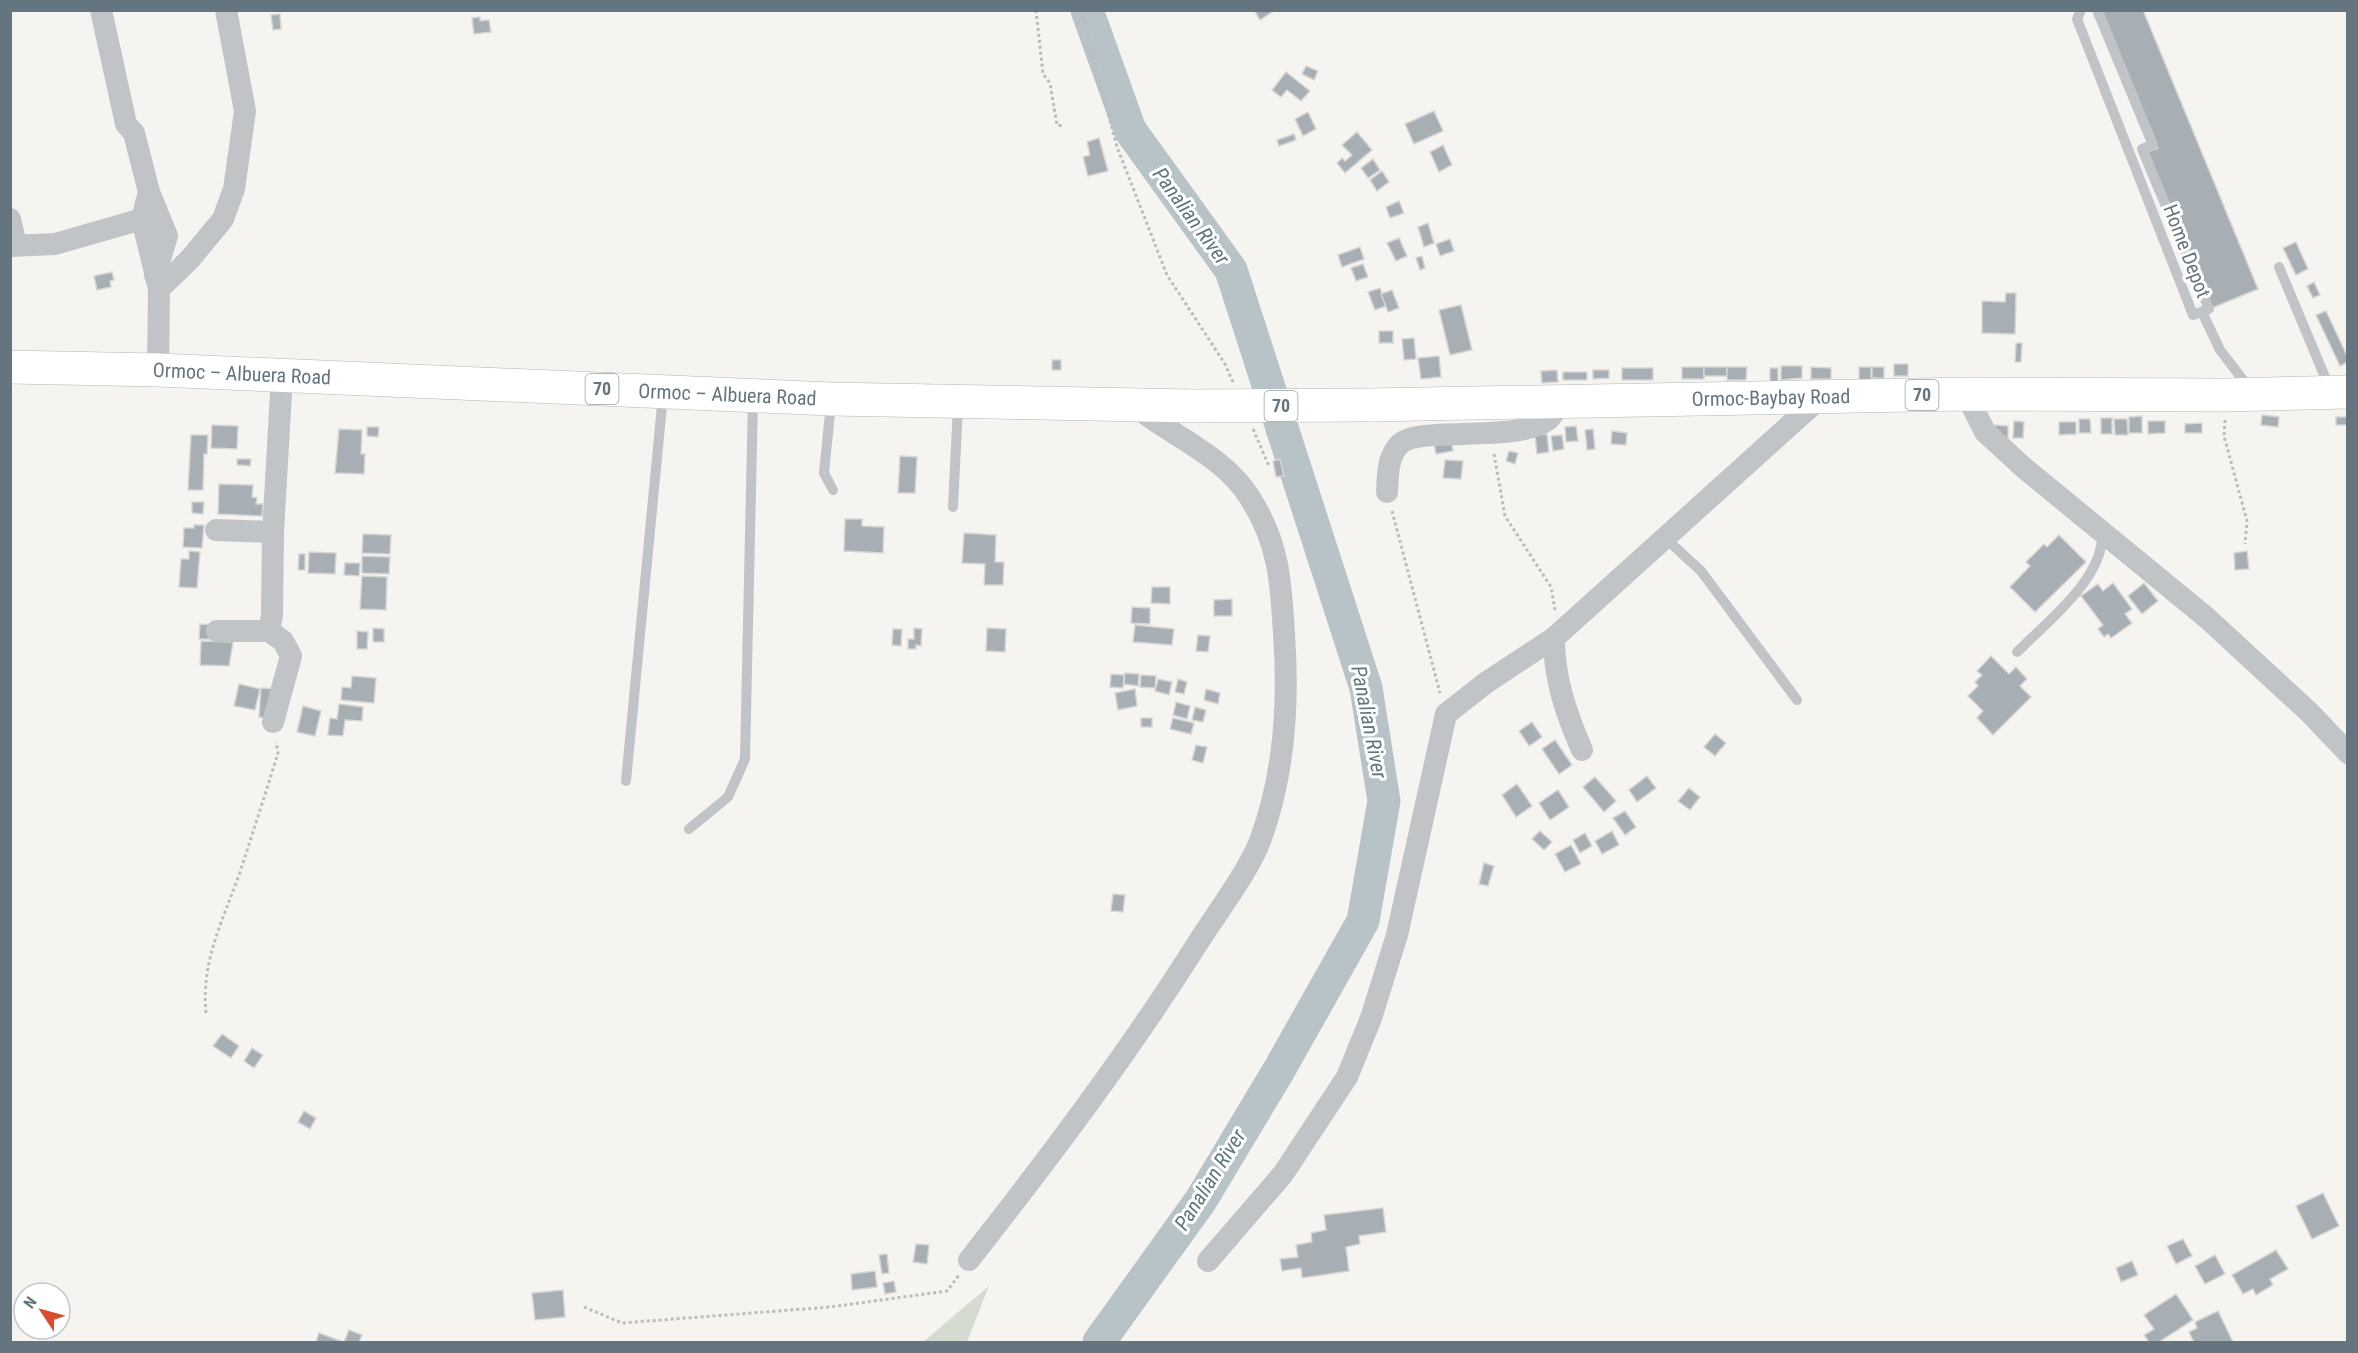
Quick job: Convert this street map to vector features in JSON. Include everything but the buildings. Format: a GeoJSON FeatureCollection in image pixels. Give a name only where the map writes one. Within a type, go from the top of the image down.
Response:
{"type":"FeatureCollection","features":[{"type":"Feature","properties":{"kind":"highway","name":"Ormoc – Albuera Road"},"geometry":{"type":"LineString","coordinates":[[10,367],[158,370],[831,399],[1193,406]]}},
{"type":"Feature","properties":{"kind":"highway","name":"Ormoc-Baybay Road"},"geometry":{"type":"LineString","coordinates":[[1193,406],[1559,403],[1966,394],[2339,392]]}},
{"type":"Feature","properties":{"kind":"street"},"geometry":{"type":"LineString","coordinates":[[101,10],[126,124],[134,133],[148,192],[167,236],[157,282]]}},
{"type":"Feature","properties":{"kind":"street"},"geometry":{"type":"LineString","coordinates":[[115,10],[138,120],[134,133]]}},
{"type":"Feature","properties":{"kind":"street"},"geometry":{"type":"LineString","coordinates":[[157,282],[190,259],[223,219],[234,189],[245,111],[226,10]]}},
{"type":"Feature","properties":{"kind":"street"},"geometry":{"type":"LineString","coordinates":[[148,192],[142,219],[157,282],[158,370]]}},
{"type":"Feature","properties":{"kind":"street"},"geometry":{"type":"LineString","coordinates":[[10,219],[13,246],[55,244],[142,219]]}},
{"type":"Feature","properties":{"kind":"street"},"geometry":{"type":"LineString","coordinates":[[269,631],[272,615],[273,532],[282,376]]}},
{"type":"Feature","properties":{"kind":"street"},"geometry":{"type":"LineString","coordinates":[[1966,394],[1985,432],[2023,467],[2102,529],[2206,618],[2310,713],[2348,753]]}},
{"type":"Feature","properties":{"kind":"street"},"geometry":{"type":"LineString","coordinates":[[1208,1261],[1283,1174],[1347,1077],[1371,1018],[1397,935],[1446,714],[1486,682],[1554,638],[1820,398]]}},
{"type":"Feature","properties":{"kind":"street"},"geometry":{"type":"LineString","coordinates":[[969,1260],[1038,1172],[1144,1028],[1259,843],[1278,783],[1288,693],[1281,584],[1271,534],[1249,495],[1225,468],[1154,423],[1130,403]]}},
{"type":"Feature","properties":{"kind":"street"},"geometry":{"type":"LineString","coordinates":[[1387,492],[1392,454],[1402,442],[1414,436],[1490,434],[1533,426],[1550,419],[1559,403]]}},
{"type":"Feature","properties":{"kind":"street"},"geometry":{"type":"LineString","coordinates":[[216,530],[273,532]]}},
{"type":"Feature","properties":{"kind":"street"},"geometry":{"type":"LineString","coordinates":[[217,631],[269,631],[283,641],[291,656],[273,722]]}},
{"type":"Feature","properties":{"kind":"street"},"geometry":{"type":"LineString","coordinates":[[1554,638],[1554,662],[1565,712],[1582,750]]}},
{"type":"Feature","properties":{"kind":"lane","name":"Home Depot"},"geometry":{"type":"LineString","coordinates":[[2081,10],[2077,19],[2193,315],[2209,309],[2142,149],[2153,145],[2097,10]]}},
{"type":"Feature","properties":{"kind":"lane"},"geometry":{"type":"LineString","coordinates":[[2279,267],[2339,392]]}},
{"type":"Feature","properties":{"kind":"lane"},"geometry":{"type":"LineString","coordinates":[[2202,312],[2240,394]]}},
{"type":"Feature","properties":{"kind":"lane"},"geometry":{"type":"LineString","coordinates":[[626,781],[663,392]]}},
{"type":"Feature","properties":{"kind":"lane"},"geometry":{"type":"LineString","coordinates":[[689,829],[728,797],[745,759],[753,396]]}},
{"type":"Feature","properties":{"kind":"lane"},"geometry":{"type":"LineString","coordinates":[[831,399],[824,473],[833,490]]}},
{"type":"Feature","properties":{"kind":"lane"},"geometry":{"type":"LineString","coordinates":[[953,507],[959,400]]}},
{"type":"Feature","properties":{"kind":"lane"},"geometry":{"type":"LineString","coordinates":[[2017,652],[2063,605],[2095,566],[2102,549],[2102,529]]}},
{"type":"Feature","properties":{"kind":"lane"},"geometry":{"type":"LineString","coordinates":[[1664,537],[1701,571],[1797,700]]}},
{"type":"Feature","properties":{"kind":"path"},"geometry":{"type":"LineString","coordinates":[[1036,10],[1043,74],[1050,83],[1057,125],[1063,126]]}},
{"type":"Feature","properties":{"kind":"path"},"geometry":{"type":"LineString","coordinates":[[1081,10],[1117,147],[1167,275],[1225,364],[1235,387]]}},
{"type":"Feature","properties":{"kind":"path"},"geometry":{"type":"LineString","coordinates":[[2240,394],[2224,436],[2247,521],[2245,544]]}},
{"type":"Feature","properties":{"kind":"path"},"geometry":{"type":"LineString","coordinates":[[1252,426],[1269,466]]}},
{"type":"Feature","properties":{"kind":"path"},"geometry":{"type":"LineString","coordinates":[[1490,434],[1505,516],[1551,587],[1555,605],[1554,638]]}},
{"type":"Feature","properties":{"kind":"path"},"geometry":{"type":"LineString","coordinates":[[1387,492],[1446,714]]}},
{"type":"Feature","properties":{"kind":"path"},"geometry":{"type":"LineString","coordinates":[[206,1013],[204,987],[215,939],[239,874],[278,753],[273,722]]}},
{"type":"Feature","properties":{"kind":"path"},"geometry":{"type":"LineString","coordinates":[[584,1306],[622,1323],[830,1307],[947,1291],[969,1260]]}},
{"type":"Feature","properties":{"kind":"shaded area"},"geometry":{"type":"Polygon","coordinates":[[[989,1286],[967,1342],[923,1342],[989,1286]]]}},
{"type":"Feature","properties":{"kind":"waterway","name":"Panalian River"},"geometry":{"type":"LineString","coordinates":[[1087,10],[1130,130],[1231,270],[1366,688],[1384,801],[1363,921],[1279,1070],[1201,1200],[1099,1342]]}}]}
